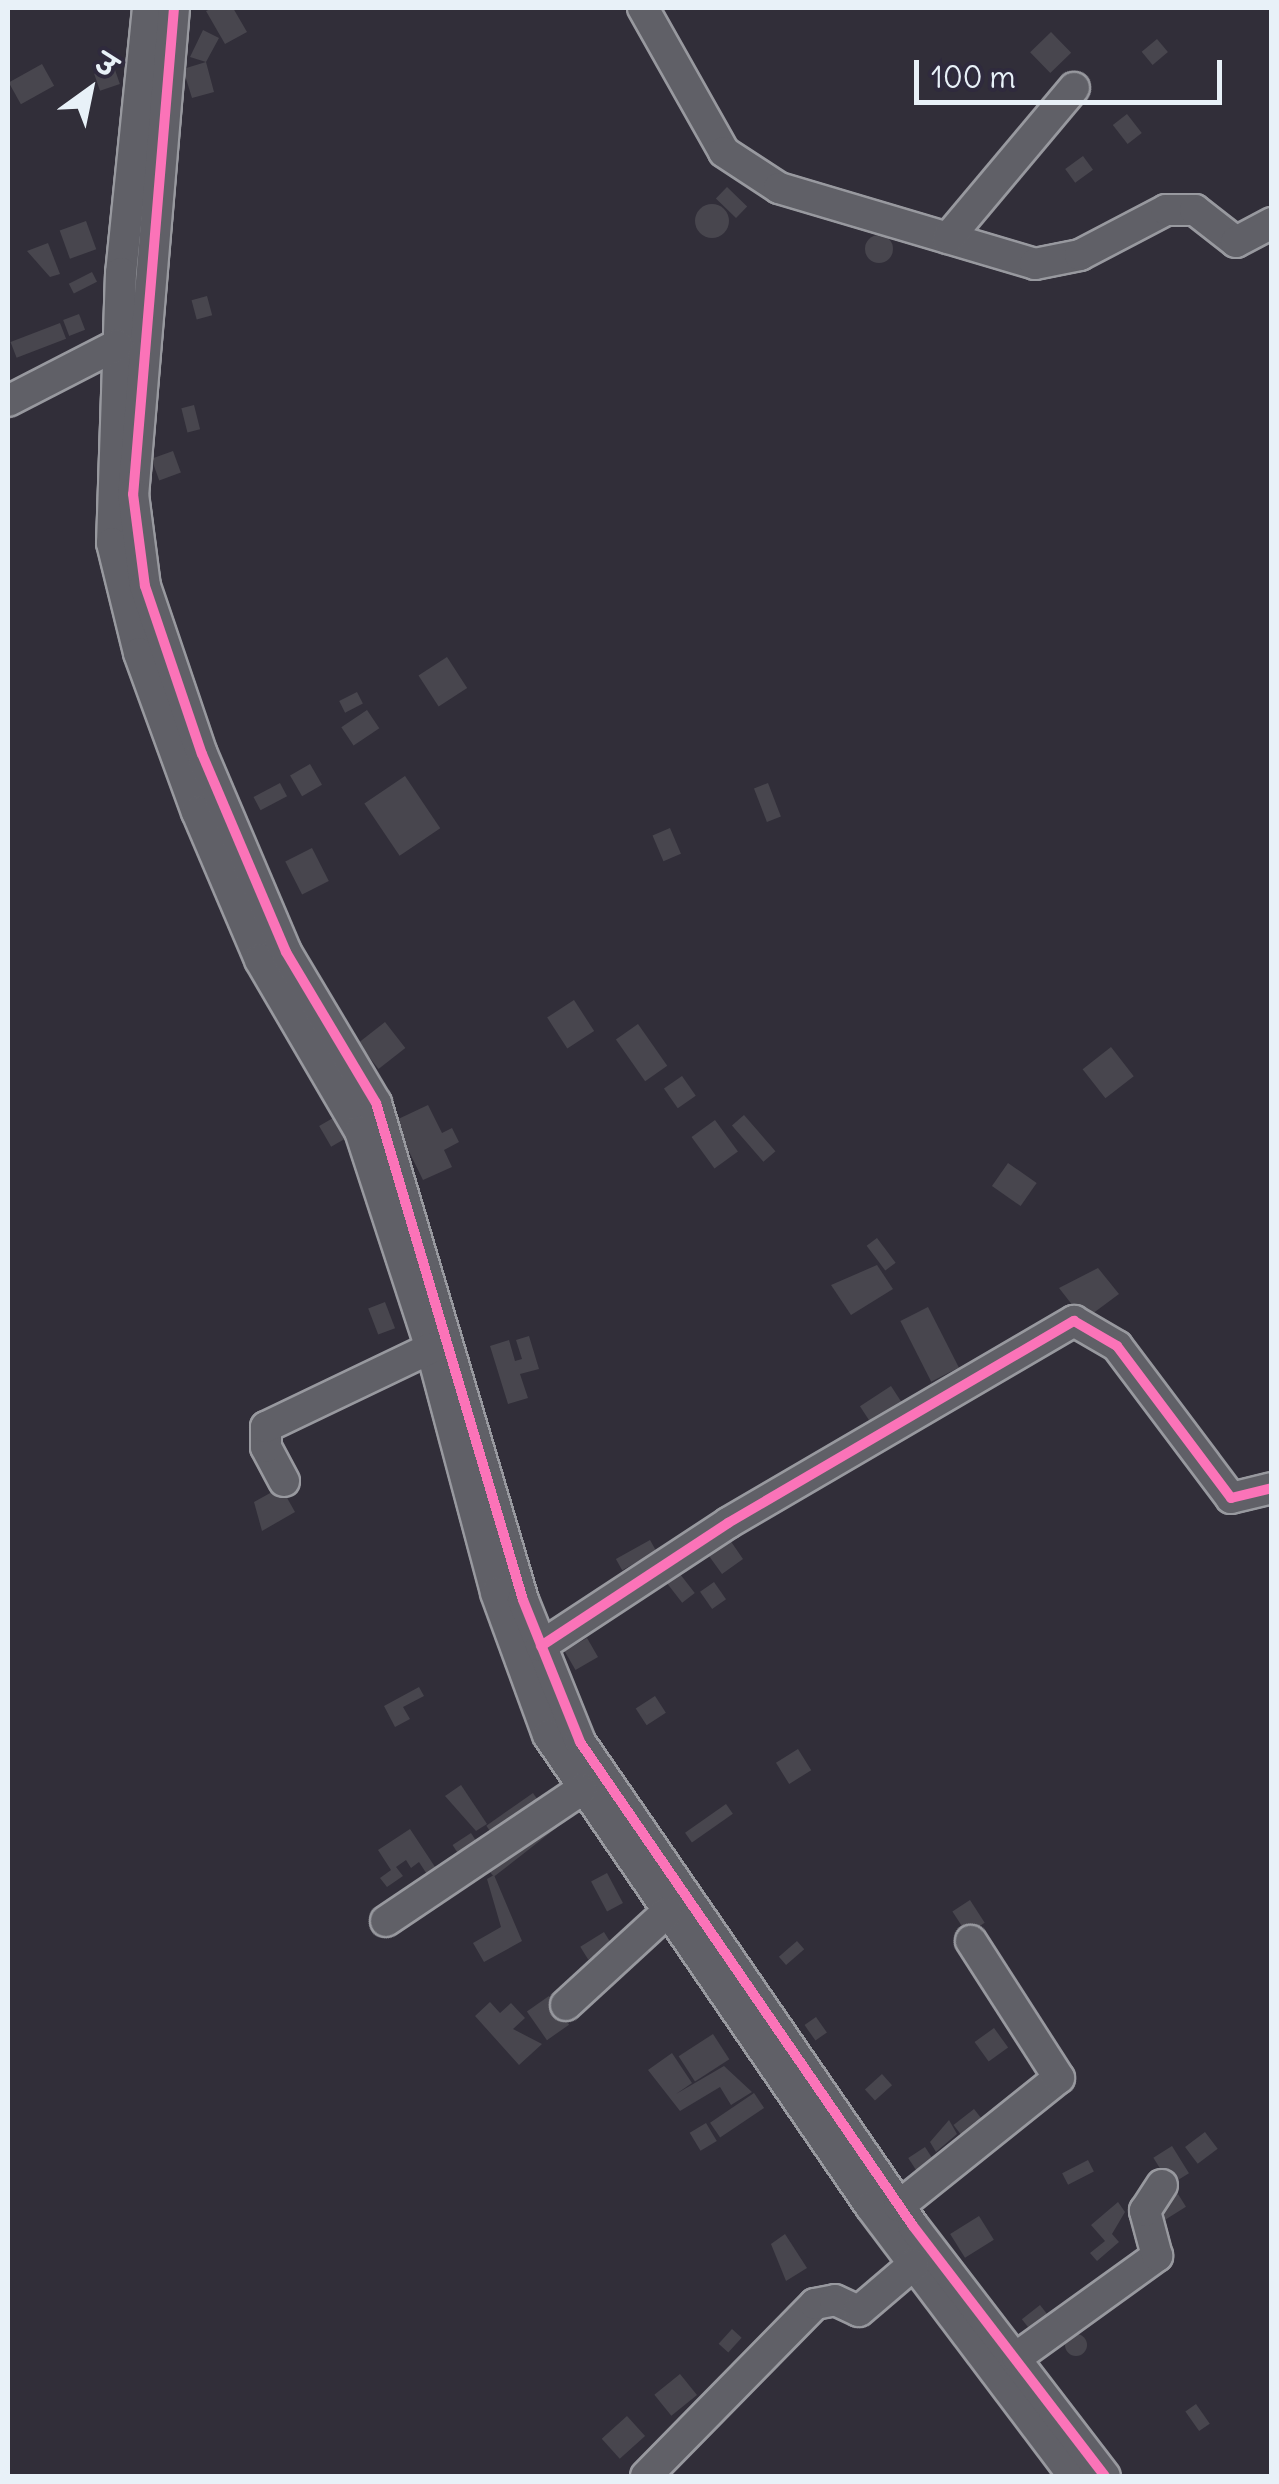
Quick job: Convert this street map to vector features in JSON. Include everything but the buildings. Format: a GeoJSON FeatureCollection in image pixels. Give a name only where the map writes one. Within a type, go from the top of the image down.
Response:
{"type":"FeatureCollection","features":[{"type":"Feature","properties":{"kind":"street"},"geometry":{"type":"LineString","coordinates":[[148,8],[118,345],[112,543],[139,653],[260,960],[360,1131],[431,1348],[507,1627],[548,1735],[666,1914],[914,2264],[1074,2476]]}},
{"type":"Feature","properties":{"kind":"street"},"geometry":{"type":"LineString","coordinates":[[174,8],[134,494],[145,586],[251,880],[376,1103],[541,1646],[604,1786],[899,2206],[1105,2476]]}},
{"type":"Feature","properties":{"kind":"street"},"geometry":{"type":"LineString","coordinates":[[643,8],[724,152],[750,174],[948,238],[1056,263],[1166,210],[1194,210],[1236,242],[1272,223]]}},
{"type":"Feature","properties":{"kind":"street"},"geometry":{"type":"LineString","coordinates":[[948,238],[1074,88]]}},
{"type":"Feature","properties":{"kind":"street"},"geometry":{"type":"LineString","coordinates":[[8,400],[118,345]]}},
{"type":"Feature","properties":{"kind":"street"},"geometry":{"type":"LineString","coordinates":[[541,1646],[728,1523],[1074,1321],[1117,1346],[1231,1498],[1272,1488]]}},
{"type":"Feature","properties":{"kind":"street"},"geometry":{"type":"LineString","coordinates":[[284,1482],[266,1447],[266,1427],[431,1348]]}},
{"type":"Feature","properties":{"kind":"street"},"geometry":{"type":"LineString","coordinates":[[386,1921],[581,1790]]}},
{"type":"Feature","properties":{"kind":"street"},"geometry":{"type":"LineString","coordinates":[[566,2005],[666,1914]]}},
{"type":"Feature","properties":{"kind":"street"},"geometry":{"type":"LineString","coordinates":[[899,2206],[1058,2078],[971,1941]]}},
{"type":"Feature","properties":{"kind":"street"},"geometry":{"type":"LineString","coordinates":[[1016,2357],[1156,2256],[1145,2211],[1162,2185]]}},
{"type":"Feature","properties":{"kind":"street"},"geometry":{"type":"LineString","coordinates":[[646,2476],[816,2304],[835,2300],[859,2311],[914,2264]]}},
{"type":"Feature","properties":{"kind":"cycle path"},"geometry":{"type":"LineString","coordinates":[[174,8],[133,494],[145,586],[202,754],[286,952],[376,1103],[523,1600],[580,1742],[913,2226],[1105,2476]]}},
{"type":"Feature","properties":{"kind":"cycle path"},"geometry":{"type":"LineString","coordinates":[[541,1646],[728,1523],[1074,1321],[1117,1346],[1231,1498],[1272,1488]]}}]}
